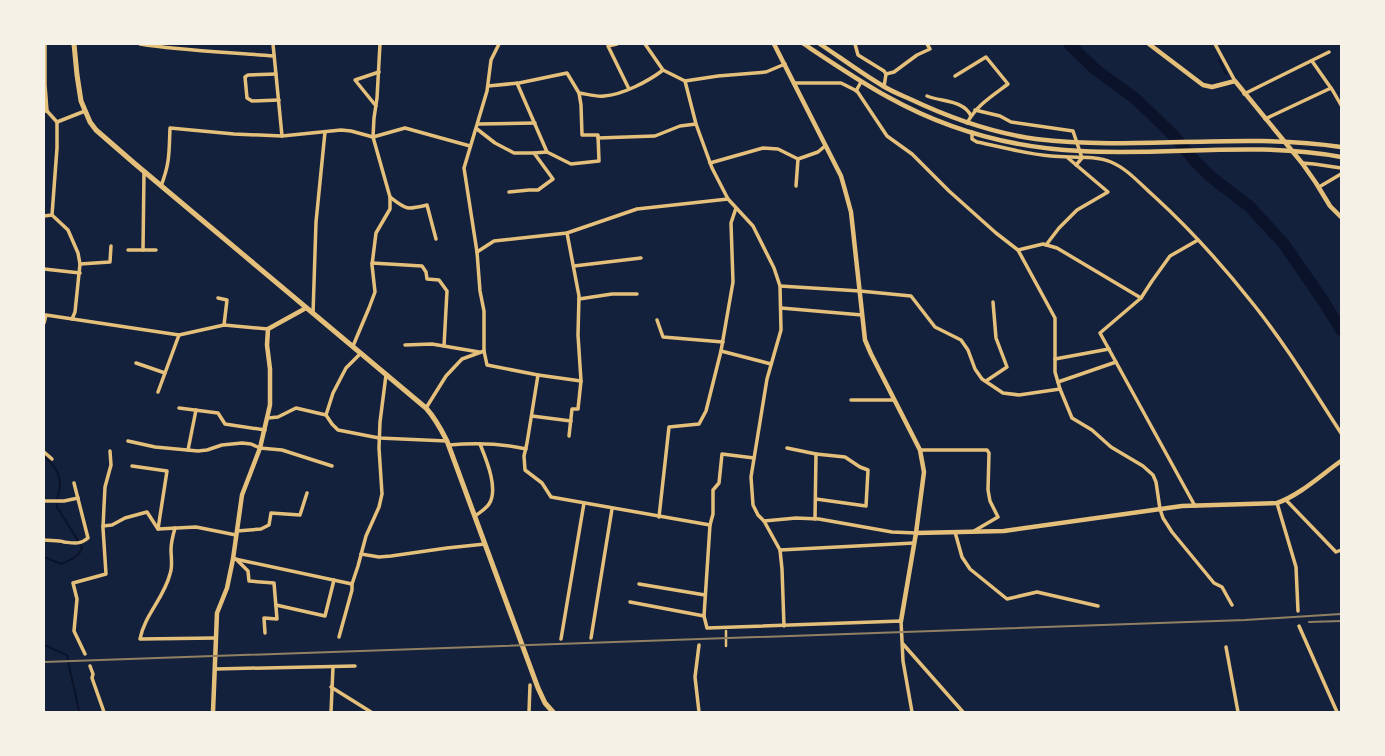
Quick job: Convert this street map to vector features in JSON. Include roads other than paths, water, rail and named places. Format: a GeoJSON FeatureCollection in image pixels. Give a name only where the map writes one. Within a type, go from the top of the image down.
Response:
{"type":"FeatureCollection","features":[{"type":"Feature","properties":{"kind":"main road"},"geometry":{"type":"LineString","coordinates":[[74,44],[79,89],[85,111],[96,130],[426,408],[440,426],[448,443],[538,688],[545,703],[552,712]]}},
{"type":"Feature","properties":{"kind":"street"},"geometry":{"type":"LineString","coordinates":[[45,44],[46,111],[57,122],[57,148],[52,215]]}},
{"type":"Feature","properties":{"kind":"street"},"geometry":{"type":"LineString","coordinates":[[140,44],[171,49],[206,50],[274,56]]}},
{"type":"Feature","properties":{"kind":"street"},"geometry":{"type":"LineString","coordinates":[[170,44],[171,49]]}},
{"type":"Feature","properties":{"kind":"street"},"geometry":{"type":"LineString","coordinates":[[273,44],[282,136]]}},
{"type":"Feature","properties":{"kind":"street"},"geometry":{"type":"LineString","coordinates":[[353,346],[375,292],[372,263],[376,233],[390,209],[390,196],[373,137],[380,44]]}},
{"type":"Feature","properties":{"kind":"street"},"geometry":{"type":"LineString","coordinates":[[499,44],[492,60],[488,86],[477,129],[470,146],[464,168],[477,252],[480,291],[484,311],[482,352],[487,365],[538,375],[581,381]]}},
{"type":"Feature","properties":{"kind":"street"},"geometry":{"type":"LineString","coordinates":[[617,44],[608,46],[629,89]]}},
{"type":"Feature","properties":{"kind":"street"},"geometry":{"type":"LineString","coordinates":[[645,44],[663,70],[685,81],[718,76],[766,72],[785,64]]}},
{"type":"Feature","properties":{"kind":"street"},"geometry":{"type":"LineString","coordinates":[[774,44],[841,176],[851,212],[866,340],[871,354],[920,450],[924,472],[916,533],[901,621],[903,661],[912,712]]}},
{"type":"Feature","properties":{"kind":"street"},"geometry":{"type":"LineString","coordinates":[[804,44],[862,82],[890,98],[941,122],[972,132],[1033,147],[1082,151],[1265,150],[1318,152],[1341,156]]}},
{"type":"Feature","properties":{"kind":"street"},"geometry":{"type":"LineString","coordinates":[[820,44],[884,87],[954,118],[996,131],[1035,139],[1082,143],[1265,140],[1318,144],[1341,148]]}},
{"type":"Feature","properties":{"kind":"street"},"geometry":{"type":"LineString","coordinates":[[855,44],[858,55],[884,71],[886,74]]}},
{"type":"Feature","properties":{"kind":"street"},"geometry":{"type":"LineString","coordinates":[[886,74],[894,72],[917,55],[930,49],[927,44]]}},
{"type":"Feature","properties":{"kind":"street"},"geometry":{"type":"LineString","coordinates":[[1149,44],[1203,85],[1212,87],[1235,81]]}},
{"type":"Feature","properties":{"kind":"street"},"geometry":{"type":"LineString","coordinates":[[1215,44],[1235,81],[1244,94],[1302,163],[1330,206],[1341,217]]}},
{"type":"Feature","properties":{"kind":"street"},"geometry":{"type":"LineString","coordinates":[[1244,94],[1329,52]]}},
{"type":"Feature","properties":{"kind":"street"},"geometry":{"type":"LineString","coordinates":[[955,76],[986,57],[1008,84],[980,105],[967,122]]}},
{"type":"Feature","properties":{"kind":"street"},"geometry":{"type":"LineString","coordinates":[[1312,61],[1341,105]]}},
{"type":"Feature","properties":{"kind":"street"},"geometry":{"type":"LineString","coordinates":[[579,93],[602,96],[611,95],[629,89],[657,75],[663,70]]}},
{"type":"Feature","properties":{"kind":"street"},"geometry":{"type":"LineString","coordinates":[[376,106],[355,80],[379,72]]}},
{"type":"Feature","properties":{"kind":"street"},"geometry":{"type":"LineString","coordinates":[[276,74],[248,75],[245,77],[247,98],[252,101],[279,100]]}},
{"type":"Feature","properties":{"kind":"street"},"geometry":{"type":"LineString","coordinates":[[477,129],[495,143],[514,153],[547,152],[571,164],[599,161],[598,135],[582,135],[579,93],[567,74],[517,83],[488,86]]}},
{"type":"Feature","properties":{"kind":"street"},"geometry":{"type":"LineString","coordinates":[[884,87],[886,74]]}},
{"type":"Feature","properties":{"kind":"street"},"geometry":{"type":"LineString","coordinates":[[685,81],[696,124],[710,163],[728,199],[753,226],[774,268],[780,286],[781,330],[760,411],[751,477],[753,505],[758,516],[764,521],[780,550],[784,626]]}},
{"type":"Feature","properties":{"kind":"street"},"geometry":{"type":"LineString","coordinates":[[856,90],[862,82]]}},
{"type":"Feature","properties":{"kind":"street"},"geometry":{"type":"LineString","coordinates":[[517,83],[547,152]]}},
{"type":"Feature","properties":{"kind":"street"},"geometry":{"type":"LineString","coordinates":[[795,83],[841,83],[856,90],[887,136],[912,154],[949,191],[996,233],[1018,250],[1055,318],[1055,372],[1060,389],[1072,418],[1092,430],[1111,447],[1143,466],[1153,475],[1156,482],[1160,509],[1163,518],[1172,532],[1214,583],[1222,588],[1232,605]]}},
{"type":"Feature","properties":{"kind":"street"},"geometry":{"type":"LineString","coordinates":[[1265,119],[1331,88]]}},
{"type":"Feature","properties":{"kind":"street"},"geometry":{"type":"LineString","coordinates":[[927,96],[962,106],[968,110],[971,116]]}},
{"type":"Feature","properties":{"kind":"street"},"geometry":{"type":"LineString","coordinates":[[975,110],[1000,116],[1011,122],[1073,131],[1082,158]]}},
{"type":"Feature","properties":{"kind":"street"},"geometry":{"type":"LineString","coordinates":[[57,122],[85,111]]}},
{"type":"Feature","properties":{"kind":"street"},"geometry":{"type":"LineString","coordinates":[[478,124],[535,123]]}},
{"type":"Feature","properties":{"kind":"street"},"geometry":{"type":"LineString","coordinates":[[598,138],[655,136],[680,126],[696,124]]}},
{"type":"Feature","properties":{"kind":"street"},"geometry":{"type":"LineString","coordinates":[[161,186],[170,158],[170,128],[234,134],[282,136],[341,130],[373,137],[405,128],[470,146]]}},
{"type":"Feature","properties":{"kind":"street"},"geometry":{"type":"LineString","coordinates":[[313,314],[316,222],[325,132]]}},
{"type":"Feature","properties":{"kind":"street"},"geometry":{"type":"LineString","coordinates":[[972,132],[972,139],[977,142],[1023,152],[1067,157],[1101,158],[1112,162],[1125,170],[1178,218],[1218,261],[1255,306],[1296,364],[1341,433]]}},
{"type":"Feature","properties":{"kind":"street"},"geometry":{"type":"LineString","coordinates":[[798,160],[818,152],[825,146]]}},
{"type":"Feature","properties":{"kind":"street"},"geometry":{"type":"LineString","coordinates":[[710,163],[764,148],[778,149],[798,160]]}},
{"type":"Feature","properties":{"kind":"street"},"geometry":{"type":"LineString","coordinates":[[510,192],[538,190],[553,179],[534,152]]}},
{"type":"Feature","properties":{"kind":"street"},"geometry":{"type":"LineString","coordinates":[[1046,245],[1059,228],[1077,210],[1108,192],[1067,157]]}},
{"type":"Feature","properties":{"kind":"street"},"geometry":{"type":"LineString","coordinates":[[1076,165],[1082,158]]}},
{"type":"Feature","properties":{"kind":"street"},"geometry":{"type":"LineString","coordinates":[[796,186],[798,160]]}},
{"type":"Feature","properties":{"kind":"street"},"geometry":{"type":"LineString","coordinates":[[1302,163],[1341,168]]}},
{"type":"Feature","properties":{"kind":"street"},"geometry":{"type":"LineString","coordinates":[[143,250],[144,172]]}},
{"type":"Feature","properties":{"kind":"street"},"geometry":{"type":"LineString","coordinates":[[1319,187],[1341,174]]}},
{"type":"Feature","properties":{"kind":"street"},"geometry":{"type":"LineString","coordinates":[[390,196],[404,208],[410,209],[426,205],[436,239]]}},
{"type":"Feature","properties":{"kind":"street"},"geometry":{"type":"LineString","coordinates":[[477,252],[494,241],[567,232],[636,209],[728,199]]}},
{"type":"Feature","properties":{"kind":"street"},"geometry":{"type":"LineString","coordinates":[[659,517],[669,427],[698,424],[706,411],[721,351],[733,282],[731,223],[736,208]]}},
{"type":"Feature","properties":{"kind":"street"},"geometry":{"type":"LineString","coordinates":[[44,216],[52,215]]}},
{"type":"Feature","properties":{"kind":"street"},"geometry":{"type":"LineString","coordinates":[[52,215],[68,230],[78,253],[80,273],[75,312],[72,319]]}},
{"type":"Feature","properties":{"kind":"street"},"geometry":{"type":"LineString","coordinates":[[567,232],[579,299],[578,335],[581,381],[578,409],[572,409],[569,436]]}},
{"type":"Feature","properties":{"kind":"street"},"geometry":{"type":"LineString","coordinates":[[1195,506],[1100,333],[1141,298],[1170,256],[1198,240]]}},
{"type":"Feature","properties":{"kind":"street"},"geometry":{"type":"LineString","coordinates":[[1018,250],[1043,244],[1057,248],[1141,298]]}},
{"type":"Feature","properties":{"kind":"street"},"geometry":{"type":"LineString","coordinates":[[80,264],[110,262],[110,246]]}},
{"type":"Feature","properties":{"kind":"street"},"geometry":{"type":"LineString","coordinates":[[128,250],[156,250]]}},
{"type":"Feature","properties":{"kind":"street"},"geometry":{"type":"LineString","coordinates":[[574,266],[641,258]]}},
{"type":"Feature","properties":{"kind":"street"},"geometry":{"type":"LineString","coordinates":[[372,263],[422,266],[426,272],[426,278],[439,280],[447,291],[444,346]]}},
{"type":"Feature","properties":{"kind":"street"},"geometry":{"type":"LineString","coordinates":[[44,269],[80,273]]}},
{"type":"Feature","properties":{"kind":"street"},"geometry":{"type":"LineString","coordinates":[[780,286],[911,296],[935,327],[961,340],[968,350],[975,369],[986,381],[1003,393],[1019,395],[1060,389]]}},
{"type":"Feature","properties":{"kind":"street"},"geometry":{"type":"LineString","coordinates":[[579,299],[612,294],[637,294]]}},
{"type":"Feature","properties":{"kind":"street"},"geometry":{"type":"LineString","coordinates":[[218,298],[227,300],[224,325]]}},
{"type":"Feature","properties":{"kind":"street"},"geometry":{"type":"LineString","coordinates":[[986,381],[1007,366],[996,338],[993,302]]}},
{"type":"Feature","properties":{"kind":"street"},"geometry":{"type":"LineString","coordinates":[[44,323],[46,315],[179,335],[224,325],[268,329],[306,308]]}},
{"type":"Feature","properties":{"kind":"street"},"geometry":{"type":"LineString","coordinates":[[781,308],[862,316]]}},
{"type":"Feature","properties":{"kind":"street"},"geometry":{"type":"LineString","coordinates":[[657,320],[663,337],[723,342]]}},
{"type":"Feature","properties":{"kind":"street"},"geometry":{"type":"LineString","coordinates":[[213,712],[217,613],[227,588],[234,559],[242,496],[260,448],[270,405],[270,369],[267,345],[268,329]]}},
{"type":"Feature","properties":{"kind":"street"},"geometry":{"type":"LineString","coordinates":[[158,392],[179,335]]}},
{"type":"Feature","properties":{"kind":"street"},"geometry":{"type":"LineString","coordinates":[[405,345],[432,344],[482,352]]}},
{"type":"Feature","properties":{"kind":"street"},"geometry":{"type":"LineString","coordinates":[[1055,359],[1109,349]]}},
{"type":"Feature","properties":{"kind":"street"},"geometry":{"type":"LineString","coordinates":[[721,351],[771,364]]}},
{"type":"Feature","properties":{"kind":"street"},"geometry":{"type":"LineString","coordinates":[[426,408],[446,376],[462,359],[482,352]]}},
{"type":"Feature","properties":{"kind":"street"},"geometry":{"type":"LineString","coordinates":[[326,415],[333,394],[346,368],[361,353]]}},
{"type":"Feature","properties":{"kind":"street"},"geometry":{"type":"LineString","coordinates":[[1058,382],[1116,362]]}},
{"type":"Feature","properties":{"kind":"street"},"geometry":{"type":"LineString","coordinates":[[136,363],[165,374]]}},
{"type":"Feature","properties":{"kind":"street"},"geometry":{"type":"LineString","coordinates":[[339,637],[366,536],[379,507],[382,494],[379,438],[386,375]]}},
{"type":"Feature","properties":{"kind":"street"},"geometry":{"type":"LineString","coordinates":[[538,375],[524,456],[525,470],[542,483],[551,497],[710,526]]}},
{"type":"Feature","properties":{"kind":"street"},"geometry":{"type":"LineString","coordinates":[[851,400],[894,400]]}},
{"type":"Feature","properties":{"kind":"street"},"geometry":{"type":"LineString","coordinates":[[179,408],[218,413],[225,424],[265,430]]}},
{"type":"Feature","properties":{"kind":"street"},"geometry":{"type":"LineString","coordinates":[[268,418],[278,417],[296,408],[326,415],[338,430],[379,438],[480,444],[526,449]]}},
{"type":"Feature","properties":{"kind":"street"},"geometry":{"type":"LineString","coordinates":[[188,450],[196,410]]}},
{"type":"Feature","properties":{"kind":"street"},"geometry":{"type":"LineString","coordinates":[[532,416],[571,421]]}},
{"type":"Feature","properties":{"kind":"street"},"geometry":{"type":"LineString","coordinates":[[128,441],[155,447],[188,450],[207,450],[222,445],[242,442],[260,448],[282,450],[332,466]]}},
{"type":"Feature","properties":{"kind":"street"},"geometry":{"type":"LineString","coordinates":[[475,516],[489,504],[492,497],[490,472],[480,444]]}},
{"type":"Feature","properties":{"kind":"street"},"geometry":{"type":"LineString","coordinates":[[787,448],[816,454],[845,457],[860,467],[868,470],[866,506],[816,499]]}},
{"type":"Feature","properties":{"kind":"street"},"geometry":{"type":"LineString","coordinates":[[920,450],[987,450],[989,453],[988,490],[990,501],[998,517],[973,532]]}},
{"type":"Feature","properties":{"kind":"street"},"geometry":{"type":"LineString","coordinates":[[85,654],[74,631],[77,598],[73,583],[106,574],[103,526],[105,487],[111,465],[110,451]]}},
{"type":"Feature","properties":{"kind":"street"},"geometry":{"type":"LineString","coordinates":[[44,452],[52,458]]}},
{"type":"Feature","properties":{"kind":"street"},"geometry":{"type":"LineString","coordinates":[[754,458],[722,454],[719,483],[713,490],[713,514],[710,526],[704,616],[707,628],[901,621]]}},
{"type":"Feature","properties":{"kind":"street"},"geometry":{"type":"LineString","coordinates":[[815,518],[816,454]]}},
{"type":"Feature","properties":{"kind":"street"},"geometry":{"type":"LineString","coordinates":[[764,521],[815,518],[892,532],[916,533],[1004,531],[1160,509],[1195,506],[1277,503],[1286,500],[1341,461]]}},
{"type":"Feature","properties":{"kind":"street"},"geometry":{"type":"LineString","coordinates":[[132,466],[167,471],[158,529]]}},
{"type":"Feature","properties":{"kind":"street"},"geometry":{"type":"LineString","coordinates":[[44,540],[81,543],[88,538],[74,483]]}},
{"type":"Feature","properties":{"kind":"street"},"geometry":{"type":"LineString","coordinates":[[158,529],[196,527],[237,533],[261,529],[268,525],[271,513],[300,515],[307,493]]}},
{"type":"Feature","properties":{"kind":"street"},"geometry":{"type":"LineString","coordinates":[[44,501],[64,501],[78,498]]}},
{"type":"Feature","properties":{"kind":"street"},"geometry":{"type":"LineString","coordinates":[[1286,500],[1336,552],[1341,550]]}},
{"type":"Feature","properties":{"kind":"street"},"geometry":{"type":"LineString","coordinates":[[561,639],[584,503]]}},
{"type":"Feature","properties":{"kind":"street"},"geometry":{"type":"LineString","coordinates":[[1277,503],[1296,567],[1298,610]]}},
{"type":"Feature","properties":{"kind":"street"},"geometry":{"type":"LineString","coordinates":[[591,638],[612,509]]}},
{"type":"Feature","properties":{"kind":"street"},"geometry":{"type":"LineString","coordinates":[[103,526],[112,525],[125,518],[147,512],[158,529]]}},
{"type":"Feature","properties":{"kind":"street"},"geometry":{"type":"LineString","coordinates":[[175,528],[171,550],[172,565],[170,575],[161,596],[141,630],[140,639],[216,638]]}},
{"type":"Feature","properties":{"kind":"street"},"geometry":{"type":"LineString","coordinates":[[955,532],[962,558],[970,569],[1008,599],[1037,592],[1098,606]]}},
{"type":"Feature","properties":{"kind":"street"},"geometry":{"type":"LineString","coordinates":[[780,550],[914,543]]}},
{"type":"Feature","properties":{"kind":"street"},"geometry":{"type":"LineString","coordinates":[[361,554],[379,557],[485,544]]}},
{"type":"Feature","properties":{"kind":"street"},"geometry":{"type":"LineString","coordinates":[[234,559],[352,584]]}},
{"type":"Feature","properties":{"kind":"street"},"geometry":{"type":"LineString","coordinates":[[234,559],[248,571],[249,580],[274,583],[277,619],[264,618],[265,634]]}},
{"type":"Feature","properties":{"kind":"street"},"geometry":{"type":"LineString","coordinates":[[276,605],[325,616],[334,580]]}},
{"type":"Feature","properties":{"kind":"street"},"geometry":{"type":"LineString","coordinates":[[639,584],[705,595]]}},
{"type":"Feature","properties":{"kind":"street"},"geometry":{"type":"LineString","coordinates":[[630,602],[704,616]]}},
{"type":"Feature","properties":{"kind":"street"},"geometry":{"type":"LineString","coordinates":[[1300,626],[1337,712]]}},
{"type":"Feature","properties":{"kind":"street"},"geometry":{"type":"LineString","coordinates":[[726,631],[726,646]]}},
{"type":"Feature","properties":{"kind":"street"},"geometry":{"type":"LineString","coordinates":[[902,643],[963,712]]}},
{"type":"Feature","properties":{"kind":"street"},"geometry":{"type":"LineString","coordinates":[[699,645],[694,677],[699,712]]}},
{"type":"Feature","properties":{"kind":"street"},"geometry":{"type":"LineString","coordinates":[[1226,647],[1238,712]]}},
{"type":"Feature","properties":{"kind":"street"},"geometry":{"type":"LineString","coordinates":[[90,666],[93,674],[92,678],[104,712]]}},
{"type":"Feature","properties":{"kind":"street"},"geometry":{"type":"LineString","coordinates":[[215,669],[355,666]]}},
{"type":"Feature","properties":{"kind":"street"},"geometry":{"type":"LineString","coordinates":[[330,712],[333,667]]}},
{"type":"Feature","properties":{"kind":"street"},"geometry":{"type":"LineString","coordinates":[[530,684],[529,711],[534,712]]}},
{"type":"Feature","properties":{"kind":"street"},"geometry":{"type":"LineString","coordinates":[[331,687],[368,711]]}},
{"type":"Feature","properties":{"kind":"waterway"},"geometry":{"type":"LineString","coordinates":[[1069,44],[1095,69],[1137,100],[1174,136],[1194,160],[1211,177],[1249,206],[1284,244],[1324,302],[1341,330]]}},
{"type":"Feature","properties":{"kind":"waterway"},"geometry":{"type":"LineString","coordinates":[[1219,60],[1226,74]]}},
{"type":"Feature","properties":{"kind":"waterway"},"geometry":{"type":"LineString","coordinates":[[44,456],[52,464],[59,476],[60,486],[56,505],[82,547],[77,556],[61,564],[44,557]]}},
{"type":"Feature","properties":{"kind":"waterway"},"geometry":{"type":"LineString","coordinates":[[44,645],[67,655],[79,712]]}},
{"type":"Feature","properties":{"kind":"railway"},"geometry":{"type":"LineString","coordinates":[[44,662],[1245,620],[1341,614]]}},
{"type":"Feature","properties":{"kind":"railway"},"geometry":{"type":"LineString","coordinates":[[1309,622],[1341,621]]}}]}
